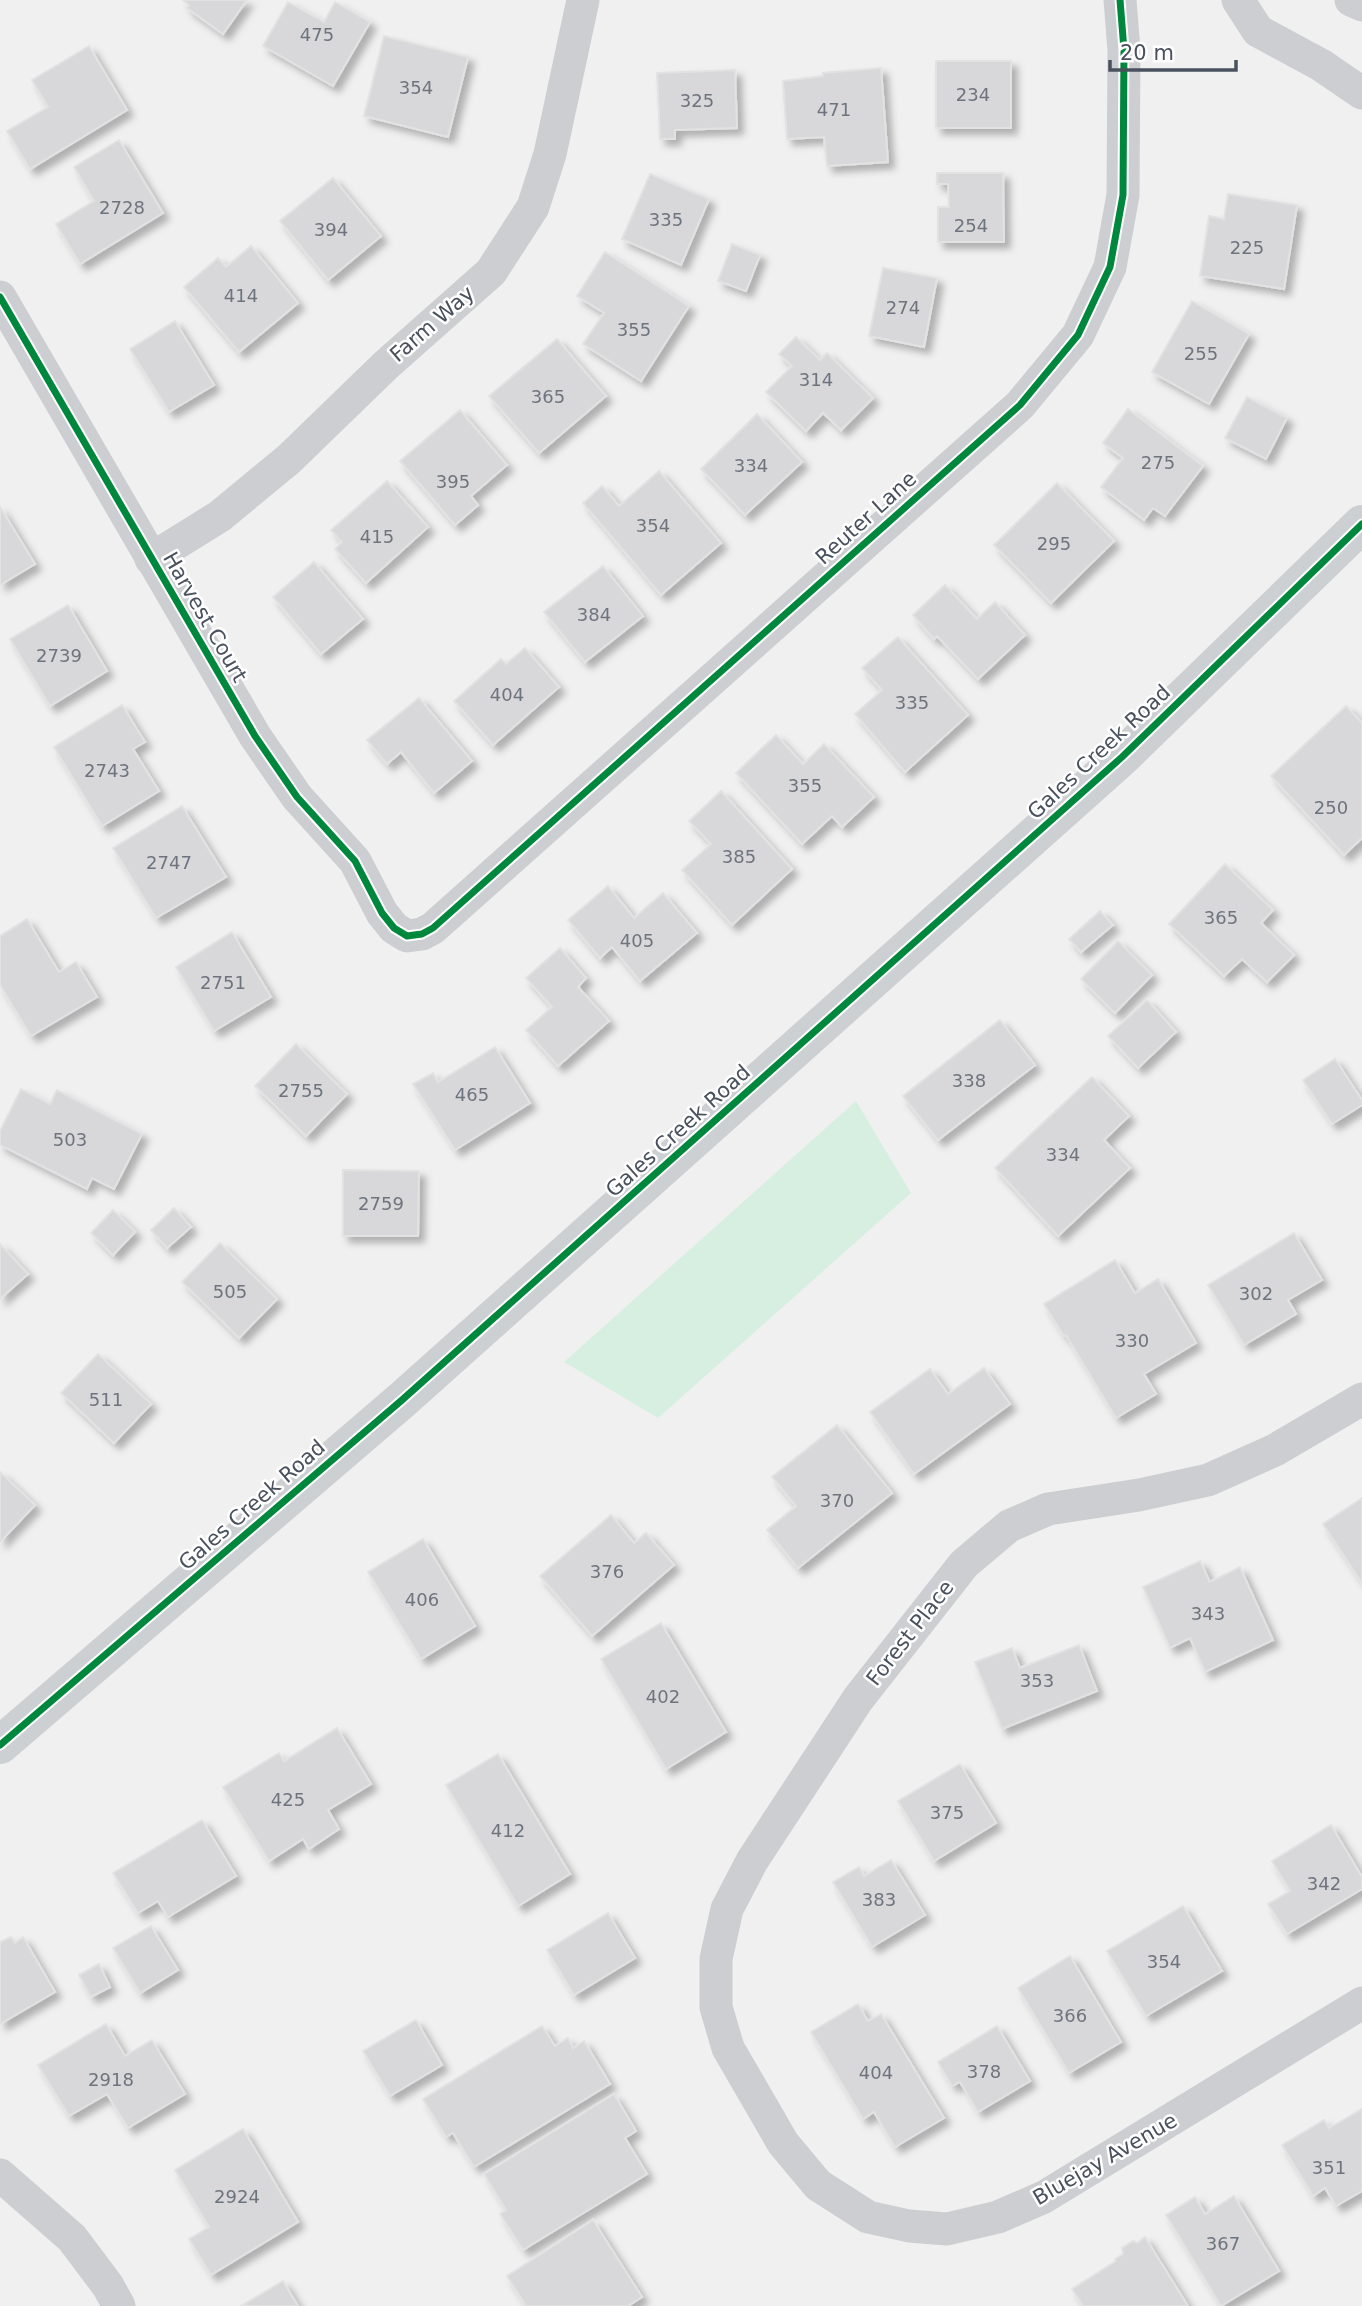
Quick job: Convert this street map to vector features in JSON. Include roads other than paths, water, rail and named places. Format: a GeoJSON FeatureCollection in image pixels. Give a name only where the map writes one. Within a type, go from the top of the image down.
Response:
{"type":"FeatureCollection","features":[{"type":"Feature","properties":{"kind":"main road","name":"Gales Creek Road"},"geometry":{"type":"LineString","coordinates":[[0,1745],[402,1400],[1122,757],[1362,524]]}},
{"type":"Feature","properties":{"kind":"street","name":"Farm Way"},"geometry":{"type":"LineString","coordinates":[[151,559],[220,516],[269,475],[386,365],[491,272],[533,207],[550,154],[583,0]]}},
{"type":"Feature","properties":{"kind":"street","name":"Reuter Lane"},"geometry":{"type":"LineString","coordinates":[[407,936],[422,934],[433,928],[1010,414],[1078,335],[1110,267],[1123,195],[1124,50],[1120,0]]}},
{"type":"Feature","properties":{"kind":"street"},"geometry":{"type":"LineString","coordinates":[[1238,0],[1258,31],[1321,65],[1362,93]]}},
{"type":"Feature","properties":{"kind":"street"},"geometry":{"type":"LineString","coordinates":[[1351,0],[1362,5]]}},
{"type":"Feature","properties":{"kind":"street","name":"Harvest Court"},"geometry":{"type":"LineString","coordinates":[[0,297],[261,746],[297,797],[355,862],[382,913],[394,928],[407,936]]}},
{"type":"Feature","properties":{"kind":"street","name":"Forest Place"},"geometry":{"type":"LineString","coordinates":[[753,2094],[728,2048],[716,2007],[716,1959],[727,1909],[752,1861],[858,1699],[964,1564],[1009,1526],[1048,1509],[1139,1495],[1208,1480],[1275,1450],[1362,1399]]}},
{"type":"Feature","properties":{"kind":"street","name":"Bluejay Avenue"},"geometry":{"type":"LineString","coordinates":[[753,2094],[783,2143],[818,2185],[868,2217],[909,2226],[947,2229],[998,2217],[1044,2197],[1362,2003]]}},
{"type":"Feature","properties":{"kind":"street"},"geometry":{"type":"LineString","coordinates":[[0,2175],[72,2238],[119,2306]]}}]}
